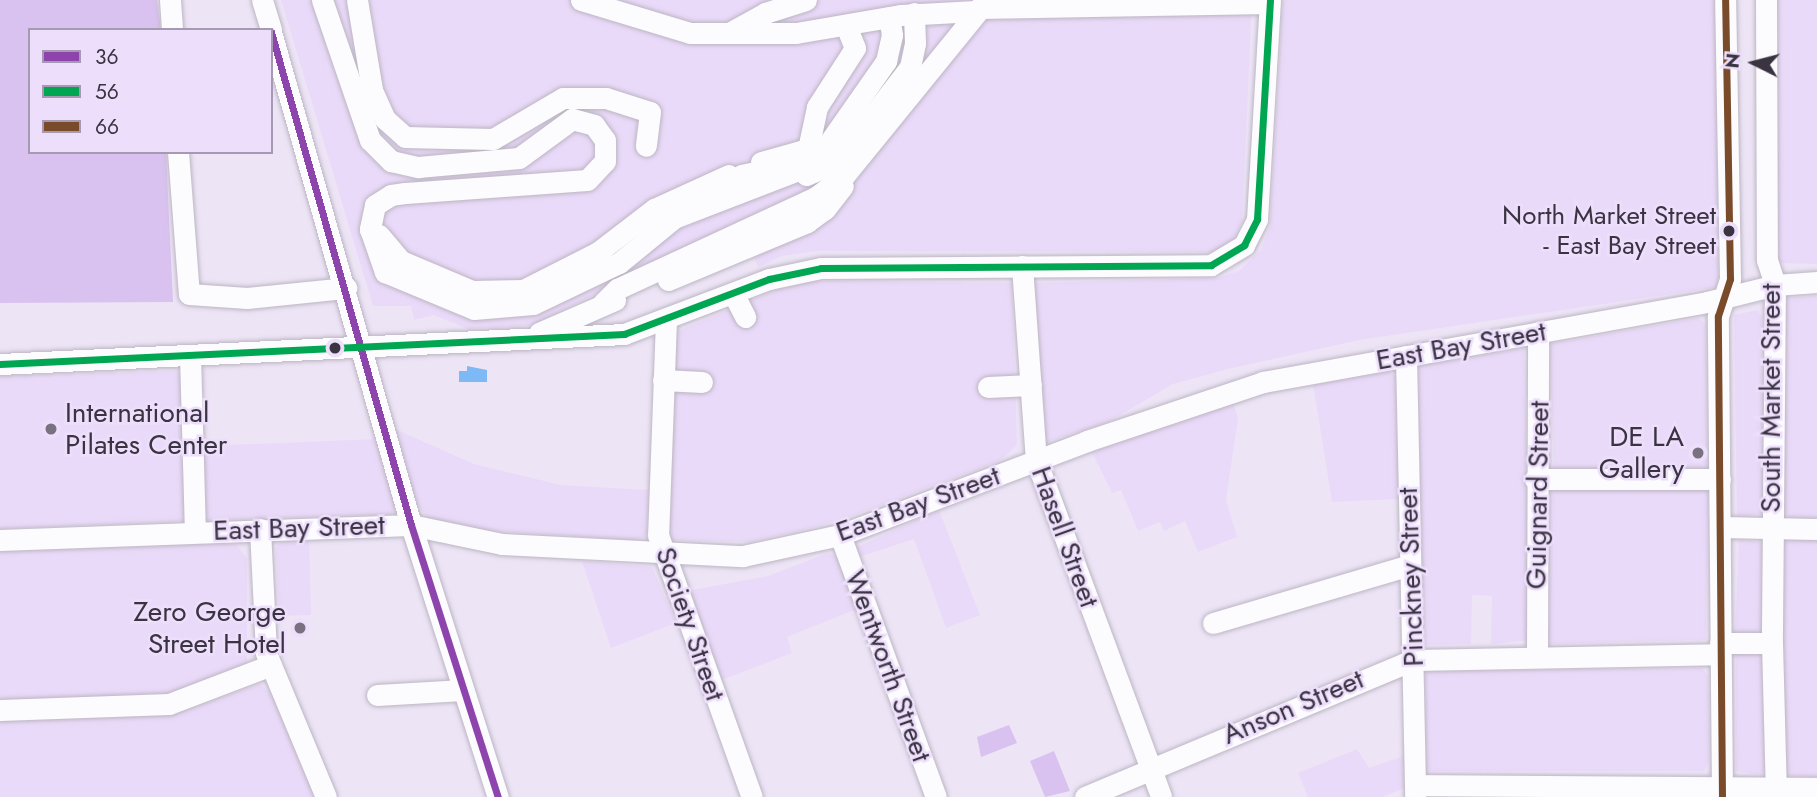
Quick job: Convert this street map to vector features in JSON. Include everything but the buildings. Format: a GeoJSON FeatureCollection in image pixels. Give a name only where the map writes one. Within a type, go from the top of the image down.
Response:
{"type":"FeatureCollection","features":[{"type":"Feature","properties":{"kind":"street"},"geometry":{"type":"LineString","coordinates":[[170,0],[172,28]]}},
{"type":"Feature","properties":{"kind":"street"},"geometry":{"type":"LineString","coordinates":[[262,0],[270,28]]}},
{"type":"Feature","properties":{"kind":"street"},"geometry":{"type":"LineString","coordinates":[[322,0],[370,140],[391,161],[418,167],[519,159],[572,119],[594,125],[607,146],[598,172],[581,181],[391,195],[375,205],[374,232],[383,269],[397,280],[474,309],[533,304],[619,263],[674,218],[814,164],[886,61],[892,36],[882,18]]}},
{"type":"Feature","properties":{"kind":"street"},"geometry":{"type":"LineString","coordinates":[[357,0],[372,90],[385,120],[405,137],[493,139],[563,98],[606,98],[650,112],[646,146]]}},
{"type":"Feature","properties":{"kind":"street"},"geometry":{"type":"LineString","coordinates":[[0,364],[361,344],[624,334],[793,272],[821,268],[1201,266],[1229,258],[1244,245],[1257,219],[1269,2],[949,6],[796,33],[729,33],[666,29],[581,0]]}},
{"type":"Feature","properties":{"kind":"street"},"geometry":{"type":"LineString","coordinates":[[729,33],[765,13],[806,0]]}},
{"type":"Feature","properties":{"kind":"street"},"geometry":{"type":"LineString","coordinates":[[1722,791],[1718,316],[1730,279],[1725,0]]}},
{"type":"Feature","properties":{"kind":"street","name":"South Market Street"},"geometry":{"type":"LineString","coordinates":[[1766,0],[1767,260],[1775,285],[1772,528],[1775,792]]}},
{"type":"Feature","properties":{"kind":"street"},"geometry":{"type":"LineString","coordinates":[[527,339],[603,303],[807,222],[844,187],[844,176],[981,6]]}},
{"type":"Feature","properties":{"kind":"street"},"geometry":{"type":"LineString","coordinates":[[374,232],[401,261],[472,291],[523,290],[598,252],[654,209],[719,182],[741,166],[808,149],[812,129],[867,47],[882,18]]}},
{"type":"Feature","properties":{"kind":"street"},"geometry":{"type":"LineString","coordinates":[[374,232],[363,240],[375,273],[388,286],[470,317],[528,315],[624,270],[673,228],[837,162],[910,67],[915,43],[882,18]]}},
{"type":"Feature","properties":{"kind":"street"},"geometry":{"type":"LineString","coordinates":[[273,38],[411,525],[498,797]]}},
{"type":"Feature","properties":{"kind":"street"},"geometry":{"type":"LineString","coordinates":[[178,154],[189,293],[247,298],[346,288]]}},
{"type":"Feature","properties":{"kind":"street","name":"Hasell Street"},"geometry":{"type":"LineString","coordinates":[[1022,266],[1036,460],[1161,797]]}},
{"type":"Feature","properties":{"kind":"street","name":"East Bay Street"},"geometry":{"type":"LineString","coordinates":[[0,540],[411,525],[502,544],[663,555],[743,556],[840,535],[1036,460],[1263,382],[1724,298],[1775,285],[1817,282]]}},
{"type":"Feature","properties":{"kind":"street"},"geometry":{"type":"LineString","coordinates":[[733,293],[745,317]]}},
{"type":"Feature","properties":{"kind":"street","name":"Society Street"},"geometry":{"type":"LineString","coordinates":[[666,320],[658,535],[752,797]]}},
{"type":"Feature","properties":{"kind":"street","name":"Guignard Street"},"geometry":{"type":"LineString","coordinates":[[1537,657],[1535,479],[1541,460],[1538,332]]}},
{"type":"Feature","properties":{"kind":"street"},"geometry":{"type":"LineString","coordinates":[[190,355],[195,531]]}},
{"type":"Feature","properties":{"kind":"street","name":"Pinckney Street"},"geometry":{"type":"LineString","coordinates":[[1406,356],[1415,791]]}},
{"type":"Feature","properties":{"kind":"street"},"geometry":{"type":"LineString","coordinates":[[663,380],[702,382]]}},
{"type":"Feature","properties":{"kind":"street"},"geometry":{"type":"LineString","coordinates":[[988,387],[1031,385]]}},
{"type":"Feature","properties":{"kind":"street"},"geometry":{"type":"LineString","coordinates":[[1535,479],[1720,479]]}},
{"type":"Feature","properties":{"kind":"street"},"geometry":{"type":"LineString","coordinates":[[1720,527],[1817,529]]}},
{"type":"Feature","properties":{"kind":"street"},"geometry":{"type":"LineString","coordinates":[[260,529],[266,653],[326,797]]}},
{"type":"Feature","properties":{"kind":"street","name":"Wentworth Street"},"geometry":{"type":"LineString","coordinates":[[840,535],[936,797]]}},
{"type":"Feature","properties":{"kind":"street"},"geometry":{"type":"LineString","coordinates":[[1213,622],[1410,565]]}},
{"type":"Feature","properties":{"kind":"street","name":"Anson Street"},"geometry":{"type":"LineString","coordinates":[[1085,797],[1412,660],[1720,649],[1772,643]]}},
{"type":"Feature","properties":{"kind":"street"},"geometry":{"type":"LineString","coordinates":[[0,710],[169,704],[271,666]]}},
{"type":"Feature","properties":{"kind":"street"},"geometry":{"type":"LineString","coordinates":[[377,695],[463,690]]}},
{"type":"Feature","properties":{"kind":"street"},"geometry":{"type":"LineString","coordinates":[[1415,791],[1775,792],[1817,788]]}},
{"type":"Feature","properties":{"kind":"shaded area"},"geometry":{"type":"Polygon","coordinates":[[[0,0],[157,0],[161,28],[28,28],[28,154],[166,154],[173,302],[0,303],[0,0]]]}},
{"type":"Feature","properties":{"kind":"shaded area"},"geometry":{"type":"Polygon","coordinates":[[[281,0],[1252,0],[1242,222],[1234,238],[1213,252],[817,251],[782,256],[758,267],[741,224],[532,325],[468,329],[434,315],[414,320],[411,306],[373,306],[281,0]]]}},
{"type":"Feature","properties":{"kind":"shaded area"},"geometry":{"type":"Polygon","coordinates":[[[1283,0],[1716,0],[1718,287],[1359,340],[1228,369],[1173,384],[1108,422],[1043,443],[1033,283],[1217,278],[1239,271],[1261,250],[1270,226],[1283,0]]]}},
{"type":"Feature","properties":{"kind":"shaded area"},"geometry":{"type":"Polygon","coordinates":[[[1770,0],[1817,0],[1817,264],[1776,263],[1770,0]]]}},
{"type":"Feature","properties":{"kind":"shaded area"},"geometry":{"type":"Polygon","coordinates":[[[810,281],[1012,283],[1017,445],[1001,460],[843,519],[747,542],[669,540],[665,529],[675,332],[784,287],[810,281]]]}},
{"type":"Feature","properties":{"kind":"shaded area"},"geometry":{"type":"Polygon","coordinates":[[[1817,296],[1817,518],[1789,517],[1784,510],[1782,305],[1787,298],[1817,296]]]}},
{"type":"Feature","properties":{"kind":"shaded area"},"geometry":{"type":"Polygon","coordinates":[[[1757,310],[1762,317],[1764,513],[1737,517],[1734,315],[1757,310]]]}},
{"type":"Feature","properties":{"kind":"shaded area"},"geometry":{"type":"Polygon","coordinates":[[[1698,318],[1706,324],[1707,471],[1554,470],[1550,344],[1698,318]]]}},
{"type":"Feature","properties":{"kind":"shaded area"},"geometry":{"type":"Polygon","coordinates":[[[1524,349],[1529,640],[1491,644],[1492,596],[1472,595],[1471,644],[1423,645],[1418,642],[1413,366],[1524,349]]]}},
{"type":"Feature","properties":{"kind":"shaded area"},"geometry":{"type":"Polygon","coordinates":[[[1386,369],[1396,377],[1399,499],[1332,502],[1313,384],[1386,369]]]}},
{"type":"Feature","properties":{"kind":"shaded area"},"geometry":{"type":"Polygon","coordinates":[[[176,371],[182,377],[186,516],[183,521],[0,529],[0,376],[176,371]]]}},
{"type":"Feature","properties":{"kind":"shaded area"},"geometry":{"type":"Polygon","coordinates":[[[1232,400],[1238,418],[1226,500],[1237,537],[1198,552],[1185,521],[1164,531],[1160,522],[1138,531],[1121,490],[1112,493],[1092,452],[1232,400]]]}},
{"type":"Feature","properties":{"kind":"shaded area"},"geometry":{"type":"Polygon","coordinates":[[[388,426],[474,464],[561,485],[649,490],[646,537],[632,540],[483,530],[431,521],[411,499],[388,426]]]}},
{"type":"Feature","properties":{"kind":"shaded area"},"geometry":{"type":"Polygon","coordinates":[[[378,439],[398,503],[392,514],[205,520],[200,446],[378,439]]]}},
{"type":"Feature","properties":{"kind":"shaded area"},"geometry":{"type":"Polygon","coordinates":[[[1540,488],[1708,488],[1706,640],[1544,644],[1540,488]]]}},
{"type":"Feature","properties":{"kind":"shaded area"},"geometry":{"type":"Polygon","coordinates":[[[939,510],[980,615],[946,628],[914,539],[856,558],[855,548],[939,510]]]}},
{"type":"Feature","properties":{"kind":"shaded area"},"geometry":{"type":"Polygon","coordinates":[[[281,538],[309,538],[311,615],[279,616],[276,548],[281,538]]]}},
{"type":"Feature","properties":{"kind":"shaded area"},"geometry":{"type":"Polygon","coordinates":[[[1739,540],[1763,542],[1763,634],[1735,634],[1739,540]]]}},
{"type":"Feature","properties":{"kind":"shaded area"},"geometry":{"type":"Polygon","coordinates":[[[1781,540],[1817,540],[1817,777],[1781,775],[1781,540]]]}},
{"type":"Feature","properties":{"kind":"shaded area"},"geometry":{"type":"Polygon","coordinates":[[[219,543],[237,545],[247,559],[247,667],[166,697],[0,703],[0,550],[219,543]]]}},
{"type":"Feature","properties":{"kind":"shaded area"},"geometry":{"type":"Polygon","coordinates":[[[828,553],[839,558],[857,609],[787,637],[792,653],[716,682],[686,591],[768,576],[828,553]]]}},
{"type":"Feature","properties":{"kind":"shaded area"},"geometry":{"type":"Polygon","coordinates":[[[582,561],[652,567],[676,623],[611,648],[582,561]]]}},
{"type":"Feature","properties":{"kind":"shaded area"},"geometry":{"type":"Polygon","coordinates":[[[1736,652],[1762,652],[1765,771],[1760,775],[1736,771],[1736,652]]]}},
{"type":"Feature","properties":{"kind":"shaded area"},"geometry":{"type":"Polygon","coordinates":[[[1702,668],[1708,676],[1709,762],[1704,771],[1425,771],[1426,671],[1702,668]]]}},
{"type":"Feature","properties":{"kind":"shaded area"},"geometry":{"type":"Polygon","coordinates":[[[260,684],[274,696],[316,797],[0,797],[0,719],[178,713],[260,684]]]}},
{"type":"Feature","properties":{"kind":"shaded area"},"geometry":{"type":"Polygon","coordinates":[[[1009,725],[1017,743],[981,757],[977,737],[1009,725]]]}},
{"type":"Feature","properties":{"kind":"shaded area"},"geometry":{"type":"Polygon","coordinates":[[[1357,749],[1369,768],[1406,755],[1407,787],[1382,797],[1308,797],[1298,773],[1357,749]]]}},
{"type":"Feature","properties":{"kind":"shaded area"},"geometry":{"type":"Polygon","coordinates":[[[1054,751],[1070,791],[1045,797],[1030,761],[1054,751]]]}},
{"type":"Feature","properties":{"kind":"water"},"geometry":{"type":"Polygon","coordinates":[[[467,366],[487,370],[487,382],[459,382],[459,371],[467,371],[467,366]]]}},
{"type":"Feature","properties":{"kind":"transit line","name":"56"},"geometry":{"type":"LineString","coordinates":[[0,364],[624,334],[769,279],[821,268],[1211,265],[1244,245],[1257,219],[1270,0]]}},
{"type":"Feature","properties":{"kind":"transit line","name":"66"},"geometry":{"type":"LineString","coordinates":[[1722,797],[1718,316],[1730,279],[1725,0]]}},
{"type":"Feature","properties":{"kind":"transit line","name":"36"},"geometry":{"type":"LineString","coordinates":[[273,39],[411,525],[498,797]]}},
{"type":"Feature","properties":{"kind":"place","name":"North Market Street - East Bay Street"},"geometry":{"type":"Point","coordinates":[1729,231]}},
{"type":"Feature","properties":{"kind":"place","name":"International Pilates Center"},"geometry":{"type":"Point","coordinates":[51,429]}},
{"type":"Feature","properties":{"kind":"place","name":"DE LA Gallery"},"geometry":{"type":"Point","coordinates":[1698,453]}},
{"type":"Feature","properties":{"kind":"place","name":"Zero George Street Hotel"},"geometry":{"type":"Point","coordinates":[300,628]}}]}
